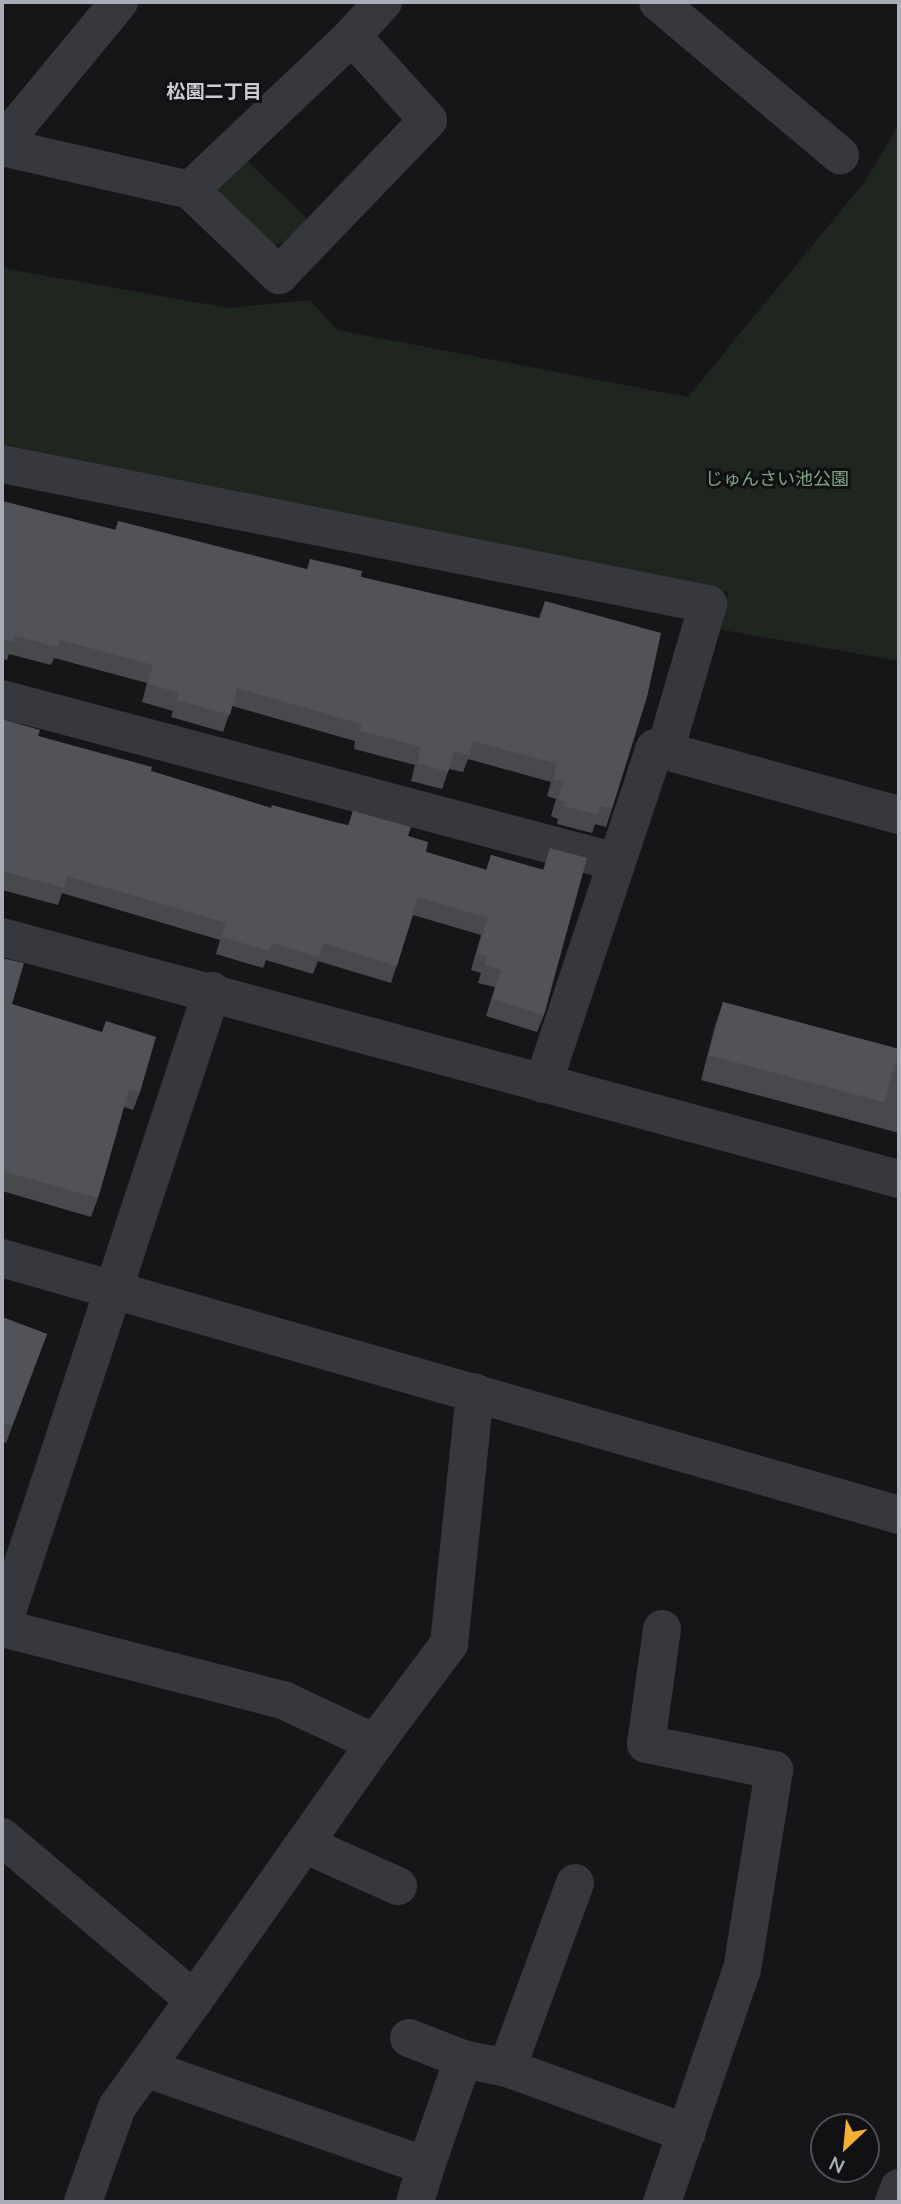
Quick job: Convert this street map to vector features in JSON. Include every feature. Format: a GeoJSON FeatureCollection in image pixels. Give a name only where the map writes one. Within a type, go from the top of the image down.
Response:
{"type":"FeatureCollection","features":[{"type":"Feature","properties":{"kind":"street"},"geometry":{"type":"LineString","coordinates":[[119,2],[2,146],[190,190],[279,275],[428,120],[352,36]]}},
{"type":"Feature","properties":{"kind":"street"},"geometry":{"type":"LineString","coordinates":[[190,190],[352,36],[383,2]]}},
{"type":"Feature","properties":{"kind":"street"},"geometry":{"type":"LineString","coordinates":[[658,2],[840,155]]}},
{"type":"Feature","properties":{"kind":"street"},"geometry":{"type":"LineString","coordinates":[[2,464],[708,604],[665,751]]}},
{"type":"Feature","properties":{"kind":"street"},"geometry":{"type":"LineString","coordinates":[[2,699],[616,862]]}},
{"type":"Feature","properties":{"kind":"street"},"geometry":{"type":"LineString","coordinates":[[543,1084],[655,748],[899,814]]}},
{"type":"Feature","properties":{"kind":"street"},"geometry":{"type":"LineString","coordinates":[[2,937],[212,991],[543,1084],[899,1179]]}},
{"type":"Feature","properties":{"kind":"street"},"geometry":{"type":"LineString","coordinates":[[212,991],[2,1628],[283,1700],[375,1743]]}},
{"type":"Feature","properties":{"kind":"street"},"geometry":{"type":"LineString","coordinates":[[2,1258],[114,1287],[899,1515]]}},
{"type":"Feature","properties":{"kind":"street"},"geometry":{"type":"LineString","coordinates":[[83,2202],[117,2107],[148,2069],[375,1743],[449,1644],[475,1392]]}},
{"type":"Feature","properties":{"kind":"street"},"geometry":{"type":"LineString","coordinates":[[662,1629],[646,1744],[774,1770],[742,1969],[662,2202]]}},
{"type":"Feature","properties":{"kind":"street"},"geometry":{"type":"LineString","coordinates":[[2,1837],[194,2000]]}},
{"type":"Feature","properties":{"kind":"street"},"geometry":{"type":"LineString","coordinates":[[304,1844],[398,1886]]}},
{"type":"Feature","properties":{"kind":"street"},"geometry":{"type":"LineString","coordinates":[[507,2068],[575,1883]]}},
{"type":"Feature","properties":{"kind":"street"},"geometry":{"type":"LineString","coordinates":[[409,2038],[463,2059],[507,2068],[687,2133]]}},
{"type":"Feature","properties":{"kind":"street"},"geometry":{"type":"LineString","coordinates":[[415,2202],[463,2059]]}},
{"type":"Feature","properties":{"kind":"street"},"geometry":{"type":"LineString","coordinates":[[148,2069],[426,2166]]}},
{"type":"Feature","properties":{"kind":"street"},"geometry":{"type":"LineString","coordinates":[[894,2202],[899,2188]]}},
{"type":"Feature","properties":{"kind":"green space","name":"じゅんさい池公園"},"geometry":{"type":"Polygon","coordinates":[[[899,124],[899,661],[717,629],[728,592],[2,444],[2,268],[229,308],[310,300],[337,330],[688,397],[866,180],[899,124]]]}},
{"type":"Feature","properties":{"kind":"green space"},"geometry":{"type":"Polygon","coordinates":[[[244,158],[308,219],[284,243],[261,247],[216,202],[220,182],[244,158]]]}},
{"type":"Feature","properties":{"kind":"building"},"geometry":{"type":"Polygon","coordinates":[[[2,501],[116,530],[118,521],[308,570],[310,559],[362,571],[361,577],[541,619],[545,601],[661,633],[647,697],[612,809],[600,806],[598,815],[563,806],[565,801],[558,799],[563,782],[553,779],[557,764],[473,741],[469,755],[454,751],[448,772],[417,763],[421,747],[360,731],[362,724],[237,688],[230,715],[177,700],[179,693],[148,684],[153,665],[60,640],[57,647],[15,636],[13,642],[2,639],[2,501]]]}},
{"type":"Feature","properties":{"kind":"building"},"geometry":{"type":"Polygon","coordinates":[[[2,719],[40,730],[38,736],[152,767],[151,771],[271,808],[272,805],[349,826],[353,811],[411,827],[408,836],[428,842],[426,852],[487,870],[491,855],[544,870],[550,848],[587,858],[544,1015],[492,999],[501,970],[485,965],[487,956],[477,953],[488,918],[418,897],[397,966],[323,943],[319,957],[272,943],[269,951],[222,937],[226,923],[67,876],[64,888],[2,871],[2,719]]]}},
{"type":"Feature","properties":{"kind":"building"},"geometry":{"type":"Polygon","coordinates":[[[2,958],[24,963],[12,1004],[102,1032],[106,1021],[156,1037],[140,1092],[129,1089],[98,1198],[2,1171],[2,958]]]}},
{"type":"Feature","properties":{"kind":"building"},"geometry":{"type":"Polygon","coordinates":[[[723,1002],[899,1049],[885,1102],[709,1055],[723,1002]]]}},
{"type":"Feature","properties":{"kind":"building"},"geometry":{"type":"Polygon","coordinates":[[[2,1317],[47,1334],[12,1426],[2,1422],[2,1317]]]}},
{"type":"Feature","properties":{"kind":"district","name":"松園二丁目"},"geometry":{"type":"Point","coordinates":[214,92]}}]}
